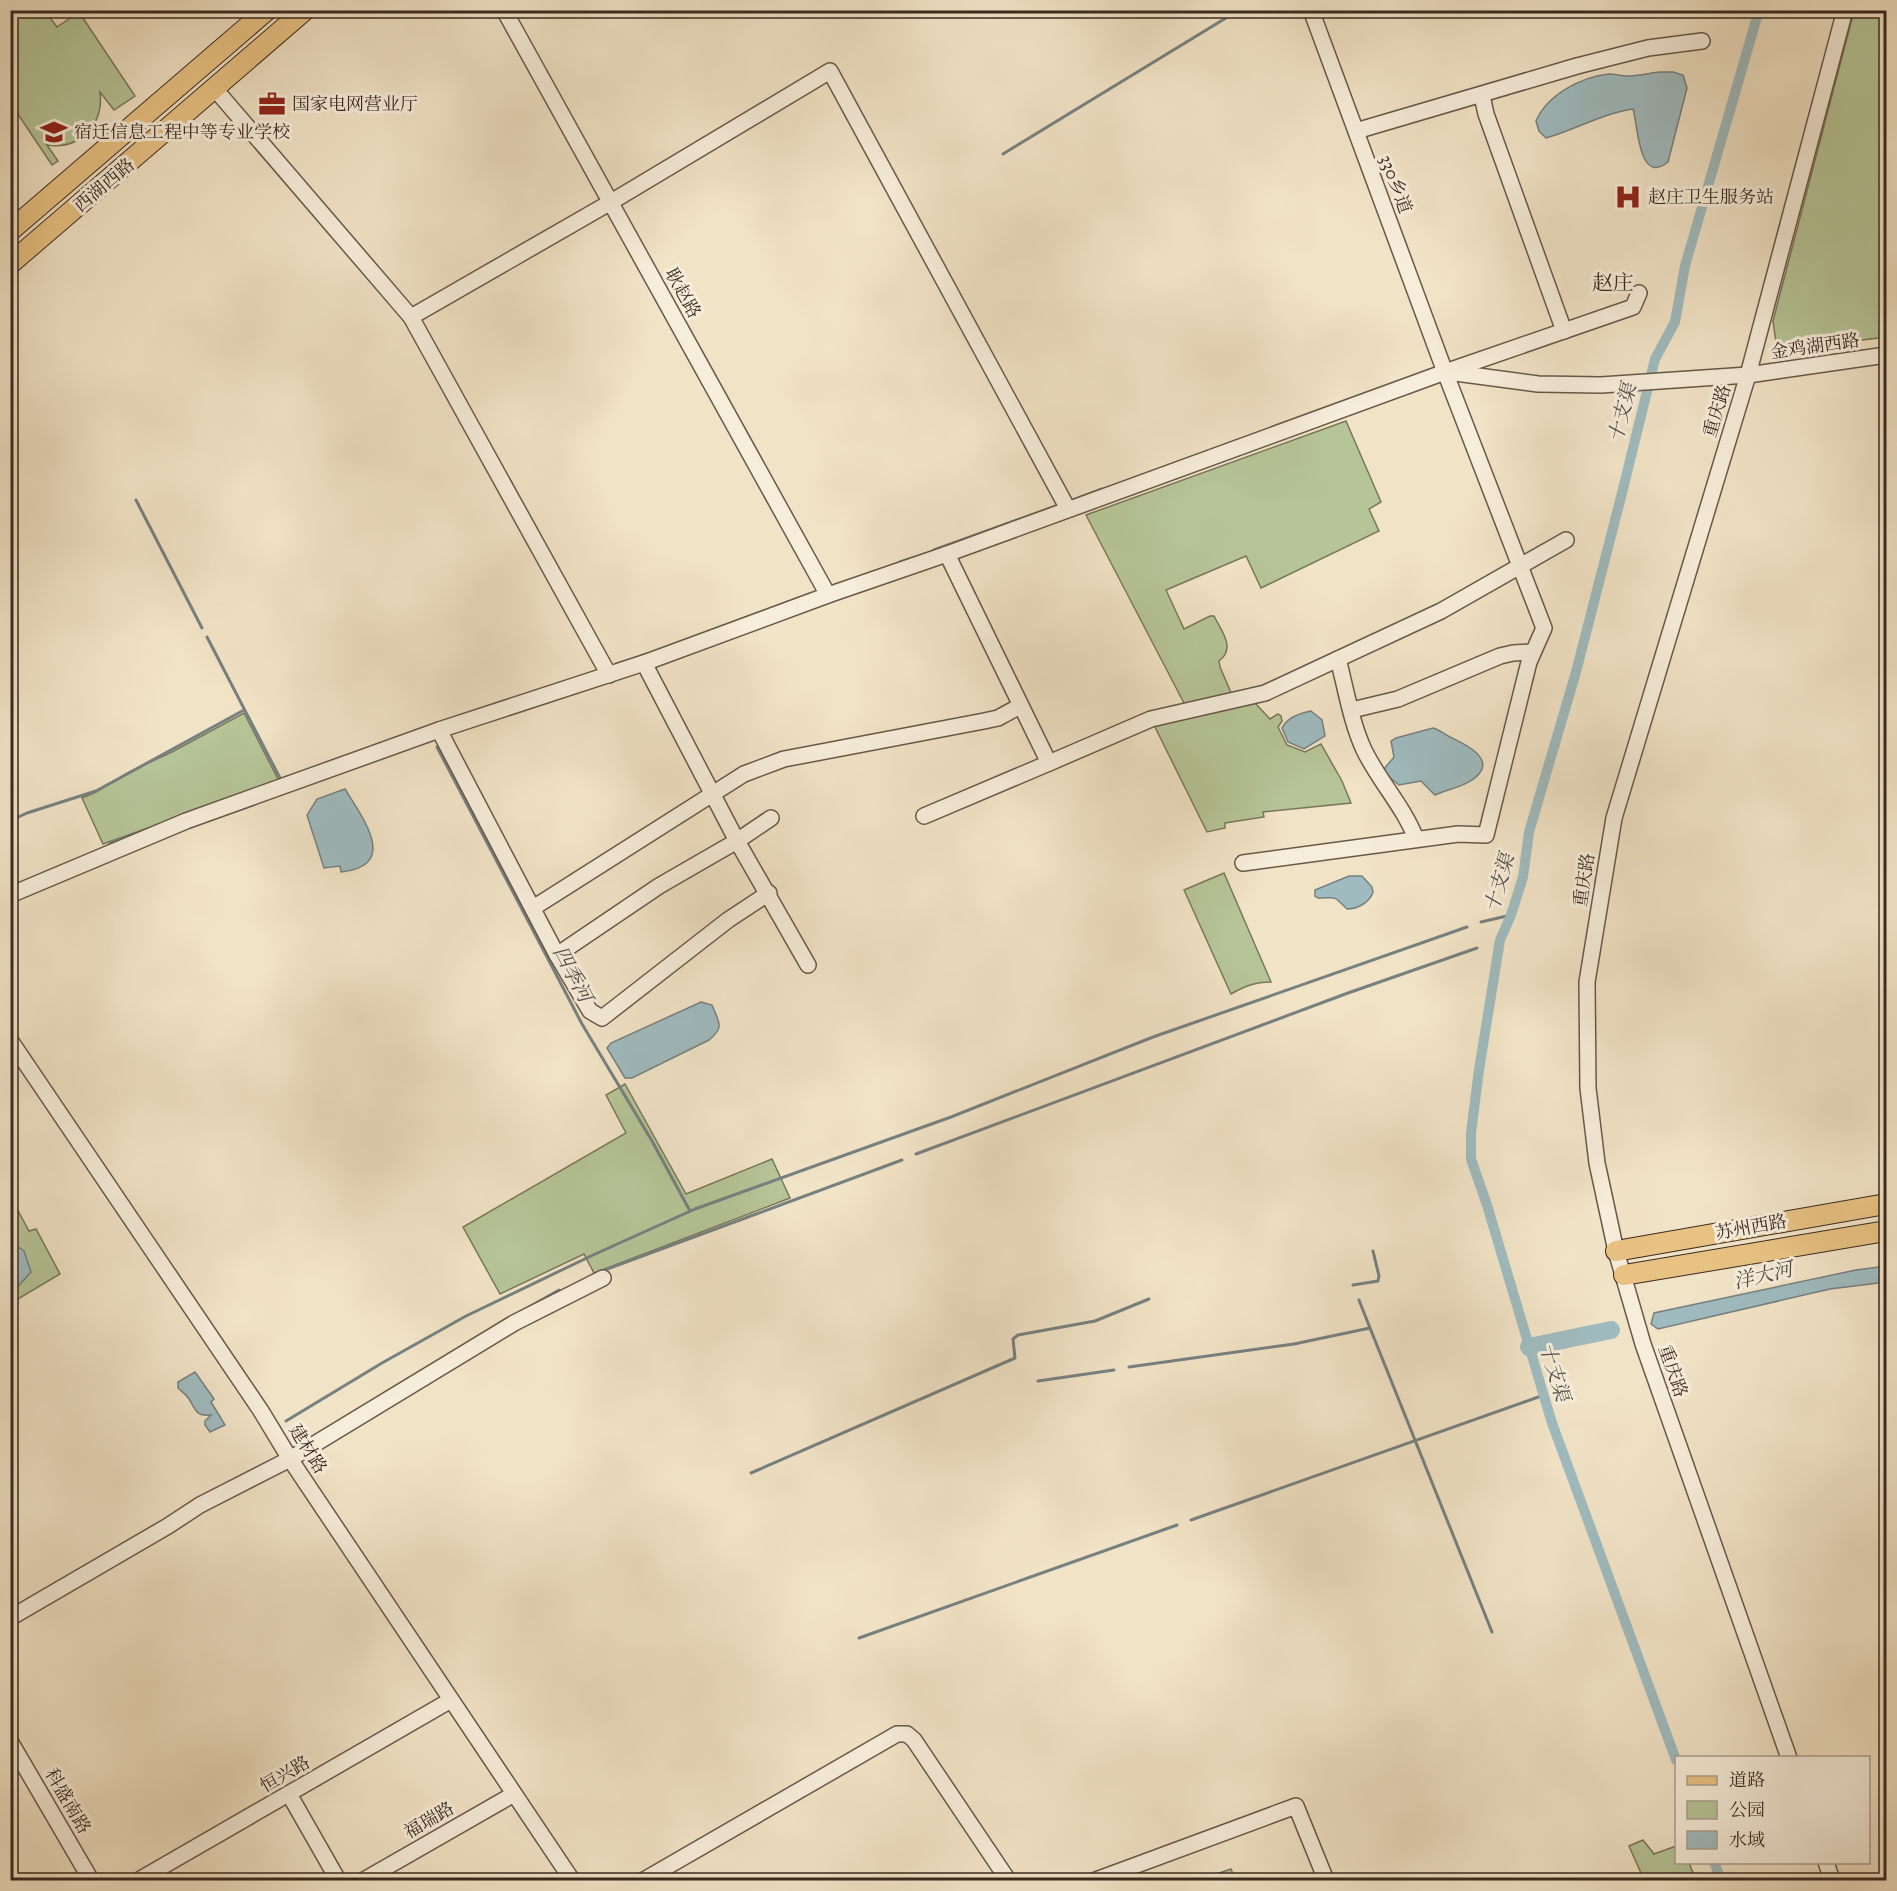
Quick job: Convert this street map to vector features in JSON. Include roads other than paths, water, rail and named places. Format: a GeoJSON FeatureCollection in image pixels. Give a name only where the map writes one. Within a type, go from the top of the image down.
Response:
{"type":"FeatureCollection","features":[{"type":"Feature","properties":{"kind":"main road","name":"西湖西路"},"geometry":{"type":"LineString","coordinates":[[10,231],[267,10]]}},
{"type":"Feature","properties":{"kind":"main road","name":"西湖西路"},"geometry":{"type":"LineString","coordinates":[[10,264],[305,10]]}},
{"type":"Feature","properties":{"kind":"main road","name":"苏州西路"},"geometry":{"type":"LineString","coordinates":[[1616,1251],[1887,1204]]}},
{"type":"Feature","properties":{"kind":"main road","name":"苏州西路"},"geometry":{"type":"LineString","coordinates":[[1624,1275],[1887,1231]]}},
{"type":"Feature","properties":{"kind":"street","name":"耿赵路"},"geometry":{"type":"LineString","coordinates":[[504,10],[828,594]]}},
{"type":"Feature","properties":{"kind":"street","name":"330乡道"},"geometry":{"type":"LineString","coordinates":[[1311,10],[1445,372],[1544,628],[1526,673],[1486,835],[1458,834],[1416,839]]}},
{"type":"Feature","properties":{"kind":"street","name":"重庆路"},"geometry":{"type":"LineString","coordinates":[[1787,1756],[1643,1344],[1616,1251],[1597,1163],[1588,1088],[1588,975],[1614,818],[1748,375],[1845,10]]}},
{"type":"Feature","properties":{"kind":"street"},"geometry":{"type":"LineString","coordinates":[[1356,131],[1482,96],[1577,66],[1648,48],[1702,41]]}},
{"type":"Feature","properties":{"kind":"street"},"geometry":{"type":"LineString","coordinates":[[411,317],[611,202],[830,71],[1068,509]]}},
{"type":"Feature","properties":{"kind":"street"},"geometry":{"type":"LineString","coordinates":[[215,89],[411,317],[609,675]]}},
{"type":"Feature","properties":{"kind":"street"},"geometry":{"type":"LineString","coordinates":[[1482,96],[1486,114],[1564,331]]}},
{"type":"Feature","properties":{"kind":"street"},"geometry":{"type":"LineString","coordinates":[[10,895],[186,821],[439,730],[644,663],[828,594],[947,554],[1445,372],[1633,307],[1639,293]]}},
{"type":"Feature","properties":{"kind":"street","name":"金鸡湖西路"},"geometry":{"type":"LineString","coordinates":[[1445,372],[1531,383],[1601,385],[1748,375],[1887,355]]}},
{"type":"Feature","properties":{"kind":"street"},"geometry":{"type":"LineString","coordinates":[[924,816],[1151,719],[1265,693],[1441,611],[1566,540]]}},
{"type":"Feature","properties":{"kind":"street"},"geometry":{"type":"LineString","coordinates":[[947,554],[1049,763]]}},
{"type":"Feature","properties":{"kind":"street"},"geometry":{"type":"LineString","coordinates":[[1352,710],[1398,699],[1500,656],[1533,652]]}},
{"type":"Feature","properties":{"kind":"street"},"geometry":{"type":"LineString","coordinates":[[1243,863],[1416,839],[1411,826],[1365,750],[1338,659]]}},
{"type":"Feature","properties":{"kind":"street"},"geometry":{"type":"LineString","coordinates":[[644,663],[737,841],[769,893],[808,965]]}},
{"type":"Feature","properties":{"kind":"street"},"geometry":{"type":"LineString","coordinates":[[533,908],[744,774],[784,759],[998,718],[1020,706]]}},
{"type":"Feature","properties":{"kind":"street"},"geometry":{"type":"LineString","coordinates":[[439,730],[557,955],[590,1011],[602,1018],[728,920],[769,893]]}},
{"type":"Feature","properties":{"kind":"street"},"geometry":{"type":"LineString","coordinates":[[557,955],[658,886],[737,841],[771,818]]}},
{"type":"Feature","properties":{"kind":"street","name":"建材路"},"geometry":{"type":"LineString","coordinates":[[10,1040],[255,1401],[290,1459],[572,1881]]}},
{"type":"Feature","properties":{"kind":"street"},"geometry":{"type":"LineString","coordinates":[[1703,1236],[1707,1261]]}},
{"type":"Feature","properties":{"kind":"street"},"geometry":{"type":"LineString","coordinates":[[10,1618],[200,1505],[290,1459],[514,1323],[603,1278]]}},
{"type":"Feature","properties":{"kind":"street","name":"恒兴路"},"geometry":{"type":"LineString","coordinates":[[139,1881],[451,1700]]}},
{"type":"Feature","properties":{"kind":"street"},"geometry":{"type":"LineString","coordinates":[[645,1881],[897,1734],[907,1734],[914,1740],[1008,1881]]}},
{"type":"Feature","properties":{"kind":"street","name":"科盛南路"},"geometry":{"type":"LineString","coordinates":[[10,1741],[91,1881]]}},
{"type":"Feature","properties":{"kind":"street"},"geometry":{"type":"LineString","coordinates":[[289,1794],[338,1881]]}},
{"type":"Feature","properties":{"kind":"street","name":"福瑞路"},"geometry":{"type":"LineString","coordinates":[[364,1881],[514,1794]]}},
{"type":"Feature","properties":{"kind":"street"},"geometry":{"type":"LineString","coordinates":[[1096,1881],[1296,1806],[1326,1881]]}},
{"type":"Feature","properties":{"kind":"street"},"geometry":{"type":"LineString","coordinates":[[1826,1864],[1832,1881]]}},
{"type":"Feature","properties":{"kind":"water"},"geometry":{"type":"Polygon","coordinates":[[[1660,72],[1683,75],[1687,88],[1668,162],[1658,167],[1651,166],[1645,160],[1638,139],[1633,109],[1611,114],[1546,138],[1539,131],[1536,121],[1541,112],[1557,95],[1576,83],[1609,74],[1631,76],[1660,72]]]}},
{"type":"Feature","properties":{"kind":"water"},"geometry":{"type":"Polygon","coordinates":[[[1311,711],[1322,720],[1325,736],[1304,749],[1288,742],[1282,728],[1294,716],[1311,711]]]}},
{"type":"Feature","properties":{"kind":"water"},"geometry":{"type":"Polygon","coordinates":[[[1433,728],[1475,751],[1482,762],[1482,768],[1474,779],[1435,795],[1421,781],[1399,785],[1388,776],[1384,769],[1394,757],[1391,741],[1433,728]]]}},
{"type":"Feature","properties":{"kind":"water"},"geometry":{"type":"Polygon","coordinates":[[[345,789],[367,826],[372,838],[373,850],[369,860],[359,868],[341,872],[340,866],[324,868],[307,815],[317,799],[345,789]]]}},
{"type":"Feature","properties":{"kind":"water"},"geometry":{"type":"Polygon","coordinates":[[[1349,876],[1362,876],[1372,887],[1371,896],[1363,904],[1347,909],[1335,898],[1315,896],[1315,890],[1349,876]]]}},
{"type":"Feature","properties":{"kind":"water"},"geometry":{"type":"Polygon","coordinates":[[[701,1002],[712,1005],[717,1016],[719,1028],[714,1036],[632,1078],[625,1078],[607,1048],[611,1043],[701,1002]]]}},
{"type":"Feature","properties":{"kind":"water"},"geometry":{"type":"Polygon","coordinates":[[[10,1241],[24,1251],[31,1272],[11,1294],[10,1241]]]}},
{"type":"Feature","properties":{"kind":"water"},"geometry":{"type":"Polygon","coordinates":[[[1886,1266],[1886,1282],[1830,1289],[1658,1329],[1651,1324],[1654,1313],[1856,1270],[1886,1266]]]}},
{"type":"Feature","properties":{"kind":"water"},"geometry":{"type":"Polygon","coordinates":[[[195,1372],[214,1399],[211,1402],[225,1425],[210,1432],[205,1421],[211,1415],[202,1415],[197,1412],[188,1397],[178,1388],[178,1382],[195,1372]]]}},
{"type":"Feature","properties":{"kind":"waterway"},"geometry":{"type":"LineString","coordinates":[[1003,154],[1239,10]]}},
{"type":"Feature","properties":{"kind":"waterway","name":"十支渠"},"geometry":{"type":"LineString","coordinates":[[1675,1757],[1552,1423],[1487,1205],[1471,1159],[1471,1133],[1500,940],[1523,877],[1529,832],[1576,672],[1655,359],[1675,322],[1685,266],[1759,10]]}},
{"type":"Feature","properties":{"kind":"waterway"},"geometry":{"type":"LineString","coordinates":[[1073,500],[1102,489]]}},
{"type":"Feature","properties":{"kind":"waterway"},"geometry":{"type":"LineString","coordinates":[[136,500],[202,628]]}},
{"type":"Feature","properties":{"kind":"waterway"},"geometry":{"type":"LineString","coordinates":[[934,550],[1056,506]]}},
{"type":"Feature","properties":{"kind":"waterway"},"geometry":{"type":"LineString","coordinates":[[900,562],[919,556]]}},
{"type":"Feature","properties":{"kind":"waterway"},"geometry":{"type":"LineString","coordinates":[[207,637],[282,782]]}},
{"type":"Feature","properties":{"kind":"waterway"},"geometry":{"type":"LineString","coordinates":[[616,664],[647,654]]}},
{"type":"Feature","properties":{"kind":"waterway"},"geometry":{"type":"LineString","coordinates":[[10,821],[27,813],[96,791],[244,710]]}},
{"type":"Feature","properties":{"kind":"waterway","name":"四季河"},"geometry":{"type":"LineString","coordinates":[[437,747],[582,1024],[652,1141],[690,1211]]}},
{"type":"Feature","properties":{"kind":"waterway"},"geometry":{"type":"LineString","coordinates":[[110,843],[140,833]]}},
{"type":"Feature","properties":{"kind":"waterway"},"geometry":{"type":"LineString","coordinates":[[1481,922],[1511,915]]}},
{"type":"Feature","properties":{"kind":"waterway"},"geometry":{"type":"LineString","coordinates":[[286,1421],[466,1316],[695,1209],[951,1117],[1153,1037],[1467,927]]}},
{"type":"Feature","properties":{"kind":"waterway"},"geometry":{"type":"LineString","coordinates":[[916,1154],[1348,993],[1477,948]]}},
{"type":"Feature","properties":{"kind":"waterway"},"geometry":{"type":"LineString","coordinates":[[602,1271],[902,1160]]}},
{"type":"Feature","properties":{"kind":"waterway"},"geometry":{"type":"LineString","coordinates":[[1353,1285],[1378,1281],[1379,1276],[1373,1251]]}},
{"type":"Feature","properties":{"kind":"waterway"},"geometry":{"type":"LineString","coordinates":[[522,1311],[559,1290]]}},
{"type":"Feature","properties":{"kind":"waterway"},"geometry":{"type":"LineString","coordinates":[[751,1473],[1015,1358],[1013,1339],[1018,1335],[1095,1321],[1149,1299]]}},
{"type":"Feature","properties":{"kind":"waterway"},"geometry":{"type":"LineString","coordinates":[[1129,1367],[1294,1344],[1370,1328],[1359,1300]]}},
{"type":"Feature","properties":{"kind":"waterway"},"geometry":{"type":"LineString","coordinates":[[1370,1328],[1492,1632]]}},
{"type":"Feature","properties":{"kind":"waterway","name":"洋大河"},"geometry":{"type":"LineString","coordinates":[[1529,1347],[1611,1330]]}},
{"type":"Feature","properties":{"kind":"waterway"},"geometry":{"type":"LineString","coordinates":[[1038,1381],[1114,1370]]}},
{"type":"Feature","properties":{"kind":"waterway"},"geometry":{"type":"LineString","coordinates":[[1191,1520],[1544,1395]]}},
{"type":"Feature","properties":{"kind":"waterway"},"geometry":{"type":"LineString","coordinates":[[859,1638],[1177,1525]]}},
{"type":"Feature","properties":{"kind":"waterway","name":"十支渠"},"geometry":{"type":"LineString","coordinates":[[1715,1864],[1721,1880]]}},
{"type":"Feature","properties":{"kind":"place","name":"国家电网营业厅"},"geometry":{"type":"Point","coordinates":[272,104]}},
{"type":"Feature","properties":{"kind":"place","name":"宿迁信息工程中等专业学校"},"geometry":{"type":"Point","coordinates":[54,132]}},
{"type":"Feature","properties":{"kind":"place","name":"赵庄卫生服务站"},"geometry":{"type":"Point","coordinates":[1628,197]}},
{"type":"Feature","properties":{"kind":"district","name":"赵庄"},"geometry":{"type":"Point","coordinates":[1613,283]}}]}
